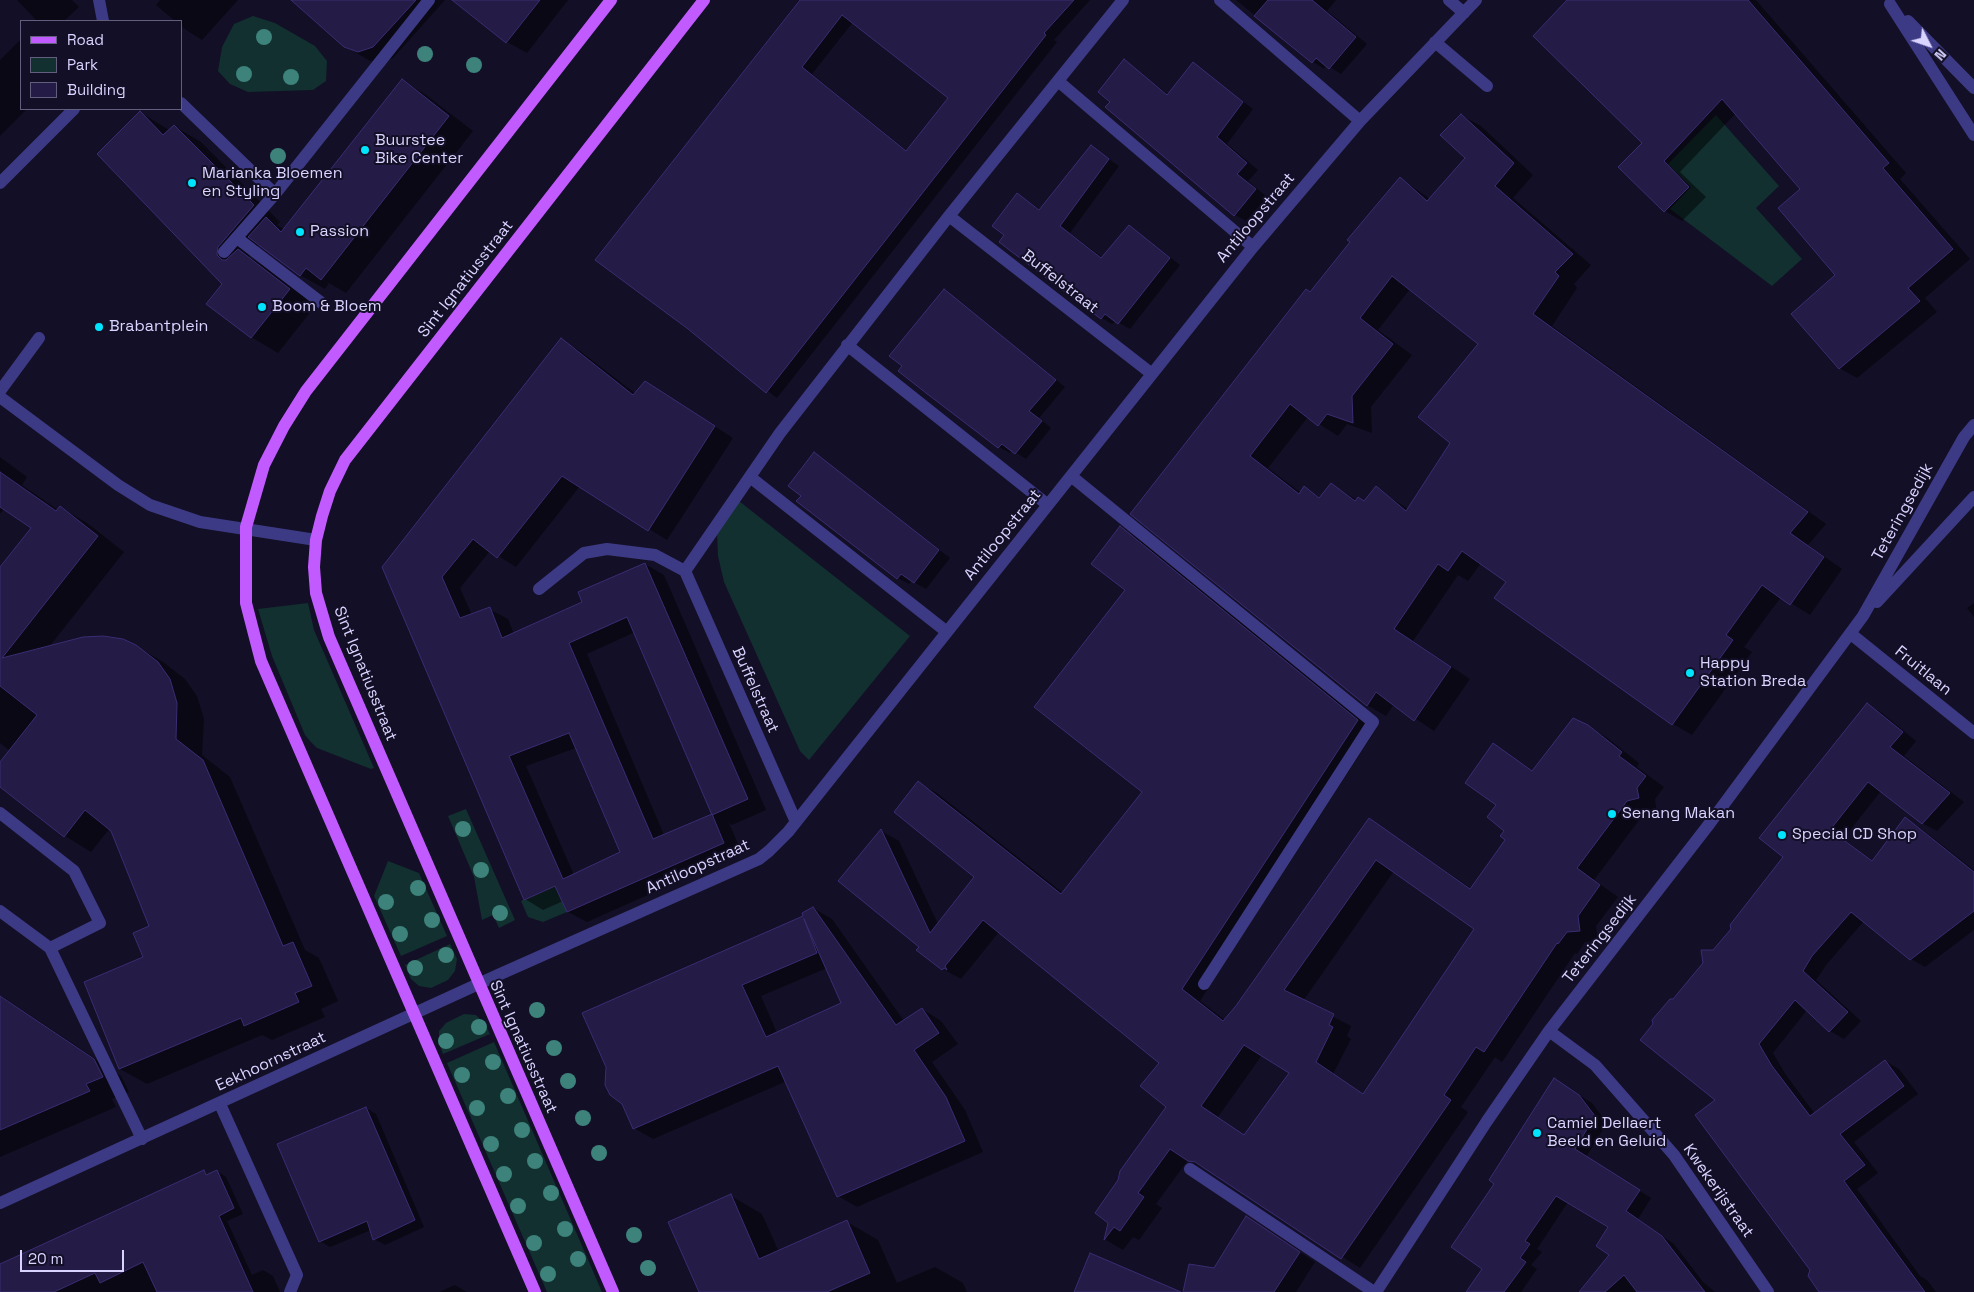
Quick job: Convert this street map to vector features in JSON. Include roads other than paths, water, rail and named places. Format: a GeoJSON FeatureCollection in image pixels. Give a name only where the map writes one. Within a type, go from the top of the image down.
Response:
{"type":"FeatureCollection","features":[{"type":"Feature","properties":{"kind":"main road"},"geometry":{"type":"LineString","coordinates":[[535,1292],[261,662],[246,603],[246,527],[264,464],[284,426],[306,391],[611,0]]}},
{"type":"Feature","properties":{"kind":"main road","name":"Sint Ignatiusstraat"},"geometry":{"type":"LineString","coordinates":[[613,1292],[329,637],[316,593],[314,567],[316,540],[330,491],[345,460],[704,0]]}},
{"type":"Feature","properties":{"kind":"street"},"geometry":{"type":"LineString","coordinates":[[99,0],[103,20]]}},
{"type":"Feature","properties":{"kind":"street"},"geometry":{"type":"LineString","coordinates":[[224,252],[275,194],[429,0]]}},
{"type":"Feature","properties":{"kind":"street"},"geometry":{"type":"LineString","coordinates":[[539,589],[584,553],[607,549],[654,555],[685,571],[780,433],[949,216],[1123,0]]}},
{"type":"Feature","properties":{"kind":"street"},"geometry":{"type":"LineString","coordinates":[[1220,0],[1360,121]]}},
{"type":"Feature","properties":{"kind":"street"},"geometry":{"type":"LineString","coordinates":[[1449,0],[1464,13]]}},
{"type":"Feature","properties":{"kind":"street","name":"Antiloopstraat"},"geometry":{"type":"LineString","coordinates":[[414,1014],[759,859],[796,822],[1253,247],[1360,121],[1476,0]]}},
{"type":"Feature","properties":{"kind":"street"},"geometry":{"type":"LineString","coordinates":[[1888,2],[1974,88]]}},
{"type":"Feature","properties":{"kind":"street"},"geometry":{"type":"LineString","coordinates":[[1888,2],[1974,134]]}},
{"type":"Feature","properties":{"kind":"street"},"geometry":{"type":"LineString","coordinates":[[1435,42],[1486,86]]}},
{"type":"Feature","properties":{"kind":"street"},"geometry":{"type":"LineString","coordinates":[[1058,81],[1253,247]]}},
{"type":"Feature","properties":{"kind":"street"},"geometry":{"type":"LineString","coordinates":[[182,104],[275,194]]}},
{"type":"Feature","properties":{"kind":"street"},"geometry":{"type":"LineString","coordinates":[[0,183],[73,110]]}},
{"type":"Feature","properties":{"kind":"street","name":"Buffelstraat"},"geometry":{"type":"LineString","coordinates":[[949,216],[1152,374]]}},
{"type":"Feature","properties":{"kind":"street"},"geometry":{"type":"LineString","coordinates":[[237,238],[324,304]]}},
{"type":"Feature","properties":{"kind":"street"},"geometry":{"type":"LineString","coordinates":[[0,391],[39,338]]}},
{"type":"Feature","properties":{"kind":"street"},"geometry":{"type":"LineString","coordinates":[[848,345],[1048,505]]}},
{"type":"Feature","properties":{"kind":"street"},"geometry":{"type":"LineString","coordinates":[[0,397],[118,485],[150,505],[200,522],[246,527],[316,540]]}},
{"type":"Feature","properties":{"kind":"street","name":"Teteringsedijk"},"geometry":{"type":"LineString","coordinates":[[1375,1292],[1487,1121],[1549,1031],[1704,831],[1851,634],[1964,437],[1974,425]]}},
{"type":"Feature","properties":{"kind":"street"},"geometry":{"type":"LineString","coordinates":[[1071,476],[1373,722],[1204,984]]}},
{"type":"Feature","properties":{"kind":"street"},"geometry":{"type":"LineString","coordinates":[[750,477],[947,632]]}},
{"type":"Feature","properties":{"kind":"street","name":"Teteringsedijk"},"geometry":{"type":"LineString","coordinates":[[1863,616],[1974,497]]}},
{"type":"Feature","properties":{"kind":"street","name":"Buffelstraat"},"geometry":{"type":"LineString","coordinates":[[685,571],[796,822]]}},
{"type":"Feature","properties":{"kind":"street","name":"Fruitlaan"},"geometry":{"type":"LineString","coordinates":[[1851,634],[1974,733]]}},
{"type":"Feature","properties":{"kind":"street"},"geometry":{"type":"LineString","coordinates":[[0,813],[74,870],[100,924],[50,948]]}},
{"type":"Feature","properties":{"kind":"street"},"geometry":{"type":"LineString","coordinates":[[0,911],[50,948],[142,1139]]}},
{"type":"Feature","properties":{"kind":"street","name":"Eekhoornstraat"},"geometry":{"type":"LineString","coordinates":[[0,1203],[414,1014]]}},
{"type":"Feature","properties":{"kind":"street","name":"Kwekerijstraat"},"geometry":{"type":"LineString","coordinates":[[1549,1031],[1595,1065],[1674,1155],[1768,1292]]}},
{"type":"Feature","properties":{"kind":"street"},"geometry":{"type":"LineString","coordinates":[[220,1104],[297,1275],[290,1292]]}},
{"type":"Feature","properties":{"kind":"street"},"geometry":{"type":"LineString","coordinates":[[1190,1169],[1375,1292]]}},
{"type":"Feature","properties":{"kind":"place","name":"Buurstee Bike Center"},"geometry":{"type":"Point","coordinates":[365,150]}},
{"type":"Feature","properties":{"kind":"place","name":"Marianka Bloemen en Styling"},"geometry":{"type":"Point","coordinates":[192,183]}},
{"type":"Feature","properties":{"kind":"place","name":"Passion"},"geometry":{"type":"Point","coordinates":[300,232]}},
{"type":"Feature","properties":{"kind":"place","name":"Boom & Bloem"},"geometry":{"type":"Point","coordinates":[262,307]}},
{"type":"Feature","properties":{"kind":"place","name":"Brabantplein"},"geometry":{"type":"Point","coordinates":[99,327]}},
{"type":"Feature","properties":{"kind":"place","name":"Happy Station Breda"},"geometry":{"type":"Point","coordinates":[1690,673]}},
{"type":"Feature","properties":{"kind":"place","name":"Senang Makan"},"geometry":{"type":"Point","coordinates":[1612,814]}},
{"type":"Feature","properties":{"kind":"place","name":"Special CD Shop"},"geometry":{"type":"Point","coordinates":[1782,835]}},
{"type":"Feature","properties":{"kind":"place","name":"Camiel Dellaert Beeld en Geluid"},"geometry":{"type":"Point","coordinates":[1537,1133]}}]}
